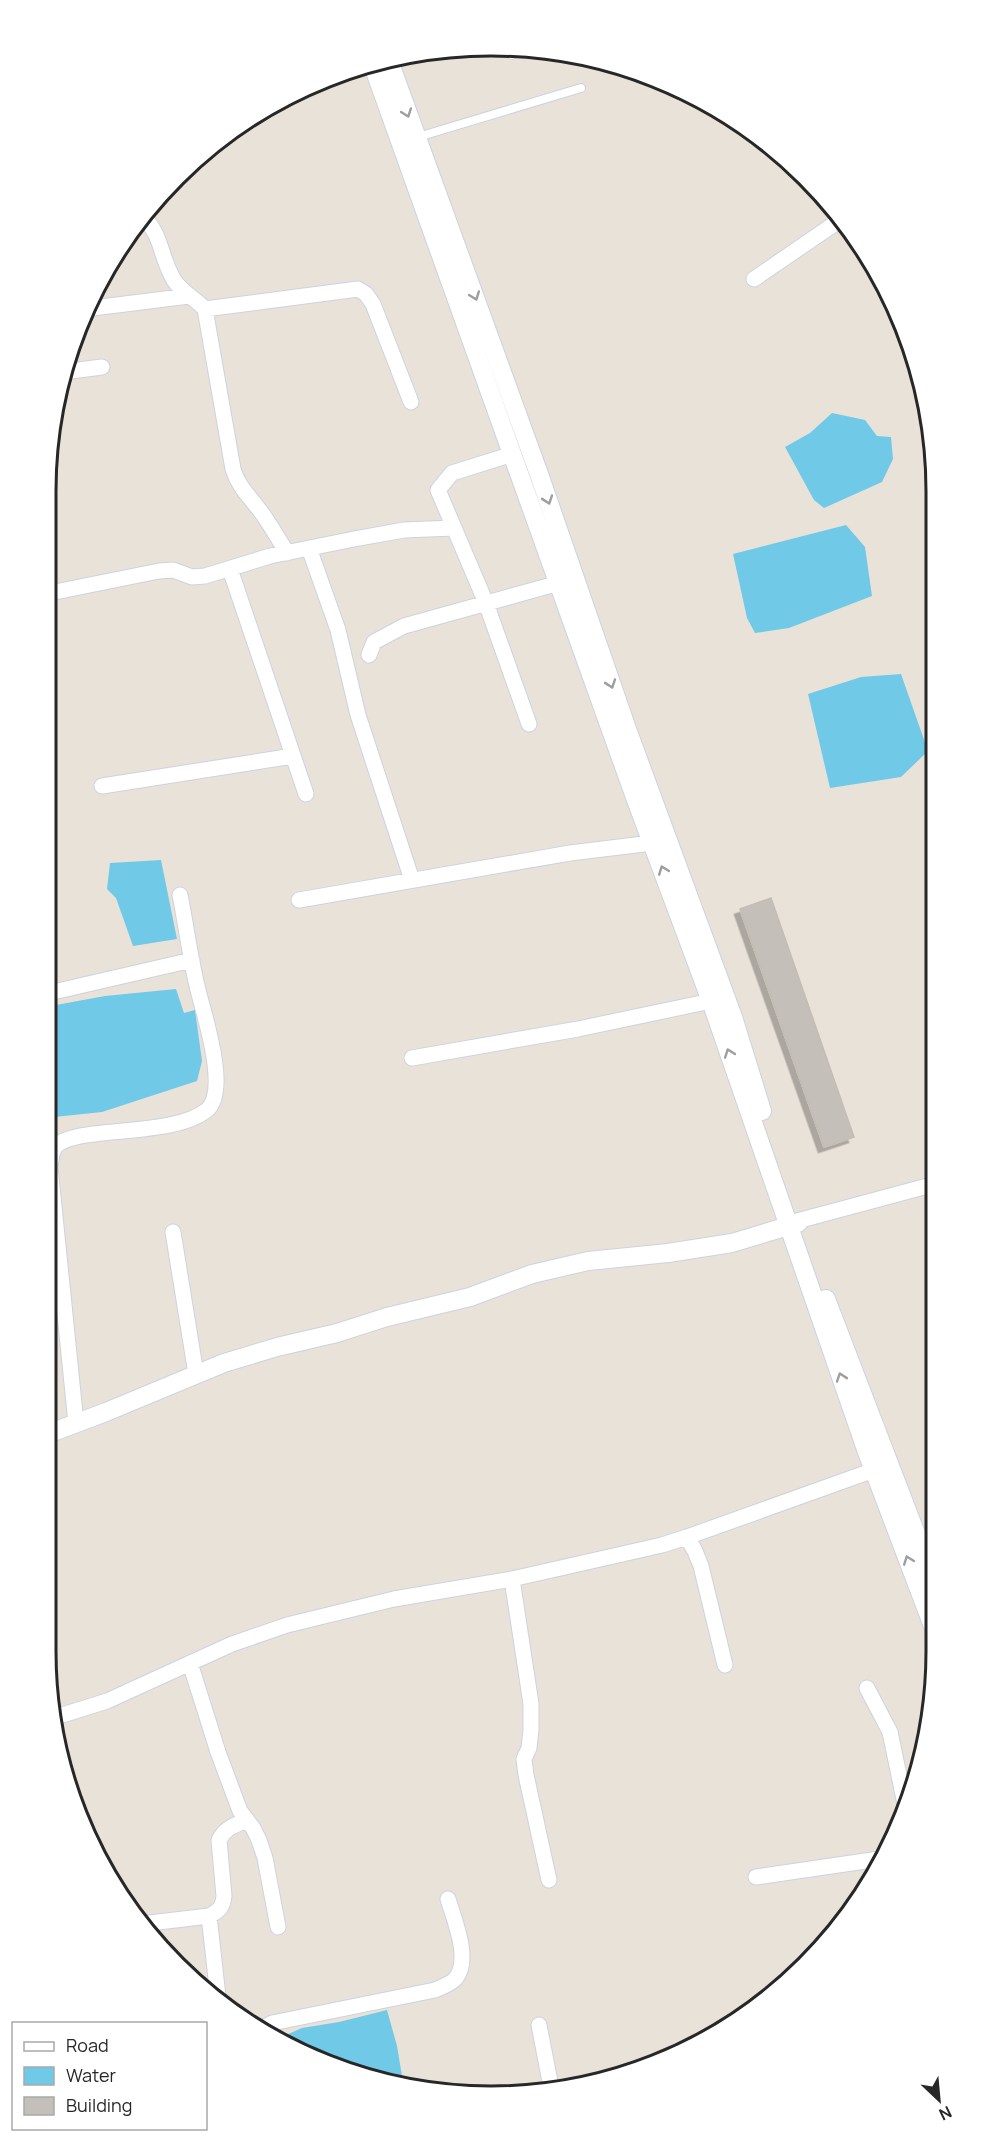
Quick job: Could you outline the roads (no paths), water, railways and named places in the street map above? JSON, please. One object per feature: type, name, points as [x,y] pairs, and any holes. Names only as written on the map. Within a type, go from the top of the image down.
[{"type":"street","points":[[390,67],[531,476],[733,1017],[795,1224],[874,1470],[926,1608]]},
{"type":"street","points":[[375,71],[513,454],[531,476],[559,583],[652,843],[795,1224],[926,1560]]},
{"type":"street","points":[[149,222],[153,226],[171,277],[180,290],[198,301],[204,309],[236,481],[258,508],[287,553]]},
{"type":"street","points":[[754,279],[834,224]]},
{"type":"street","points":[[204,309],[358,289],[366,294],[373,304],[411,402]]},
{"type":"street","points":[[96,308],[189,296]]},
{"type":"street","points":[[72,371],[102,367]]},
{"type":"street","points":[[513,454],[452,473],[438,490],[486,603],[529,724]]},
{"type":"street","points":[[56,592],[159,571],[172,570],[192,577],[205,576],[309,548],[404,530],[454,528]]},
{"type":"street","points":[[309,548],[338,630],[358,715],[412,880]]},
{"type":"street","points":[[230,569],[306,794]]},
{"type":"street","points":[[369,655],[374,642],[404,626],[559,583]]},
{"type":"street","points":[[102,786],[293,756]]},
{"type":"street","points":[[299,900],[570,853],[652,843]]},
{"type":"street","points":[[56,1142],[81,1136],[158,1127],[196,1117],[208,1109],[213,1101],[216,1086],[214,1053],[192,960],[180,895]]},
{"type":"street","points":[[56,991],[192,960]]},
{"type":"street","points":[[412,1058],[578,1029],[711,1001]]},
{"type":"street","points":[[56,1431],[224,1363],[277,1347],[337,1333],[387,1317],[470,1297],[532,1274],[576,1263],[732,1243],[926,1186]]},
{"type":"street","points":[[56,1226],[76,1423]]},
{"type":"street","points":[[173,1232],[196,1374]]},
{"type":"street","points":[[60,1716],[107,1701],[232,1644],[287,1625],[394,1599],[512,1579],[662,1545],[874,1470]]},
{"type":"street","points":[[687,1537],[701,1566],[725,1665]]},
{"type":"street","points":[[512,1579],[531,1704],[529,1748],[524,1759],[549,1880]]},
{"type":"street","points":[[190,1664],[218,1752],[240,1811],[259,1840],[265,1858],[278,1927]]},
{"type":"street","points":[[867,1688],[890,1732],[902,1791]]},
{"type":"street","points":[[151,1923],[210,1916],[219,1911],[223,1905],[219,1840],[223,1832],[230,1827],[247,1820]]},
{"type":"street","points":[[756,1877],[872,1860]]},
{"type":"street","points":[[268,2025],[435,1990],[454,1981],[459,1973],[461,1960],[460,1937],[448,1899]]},
{"type":"street","points":[[210,1916],[217,1990]]},
{"type":"street","points":[[539,2025],[550,2082]]},
{"type":"lane","points":[[416,138],[581,88]]},
{"type":"water","points":[[832,413],[865,420],[877,436],[891,437],[893,459],[882,482],[824,508],[814,500],[785,447],[810,433]]},
{"type":"water","points":[[846,525],[865,547],[872,596],[789,628],[755,633],[747,618],[733,554]]},
{"type":"water","points":[[901,674],[926,745],[926,753],[901,777],[830,788],[808,694],[861,677]]},
{"type":"water","points":[[161,860],[177,939],[133,946],[116,898],[107,889],[110,863]]},
{"type":"water","points":[[176,989],[184,1013],[195,1010],[202,1061],[197,1081],[102,1112],[56,1117],[56,1005],[105,996]]},
{"type":"water","points":[[387,2010],[397,2046],[402,2077],[351,2063],[286,2035],[302,2028]]}]
